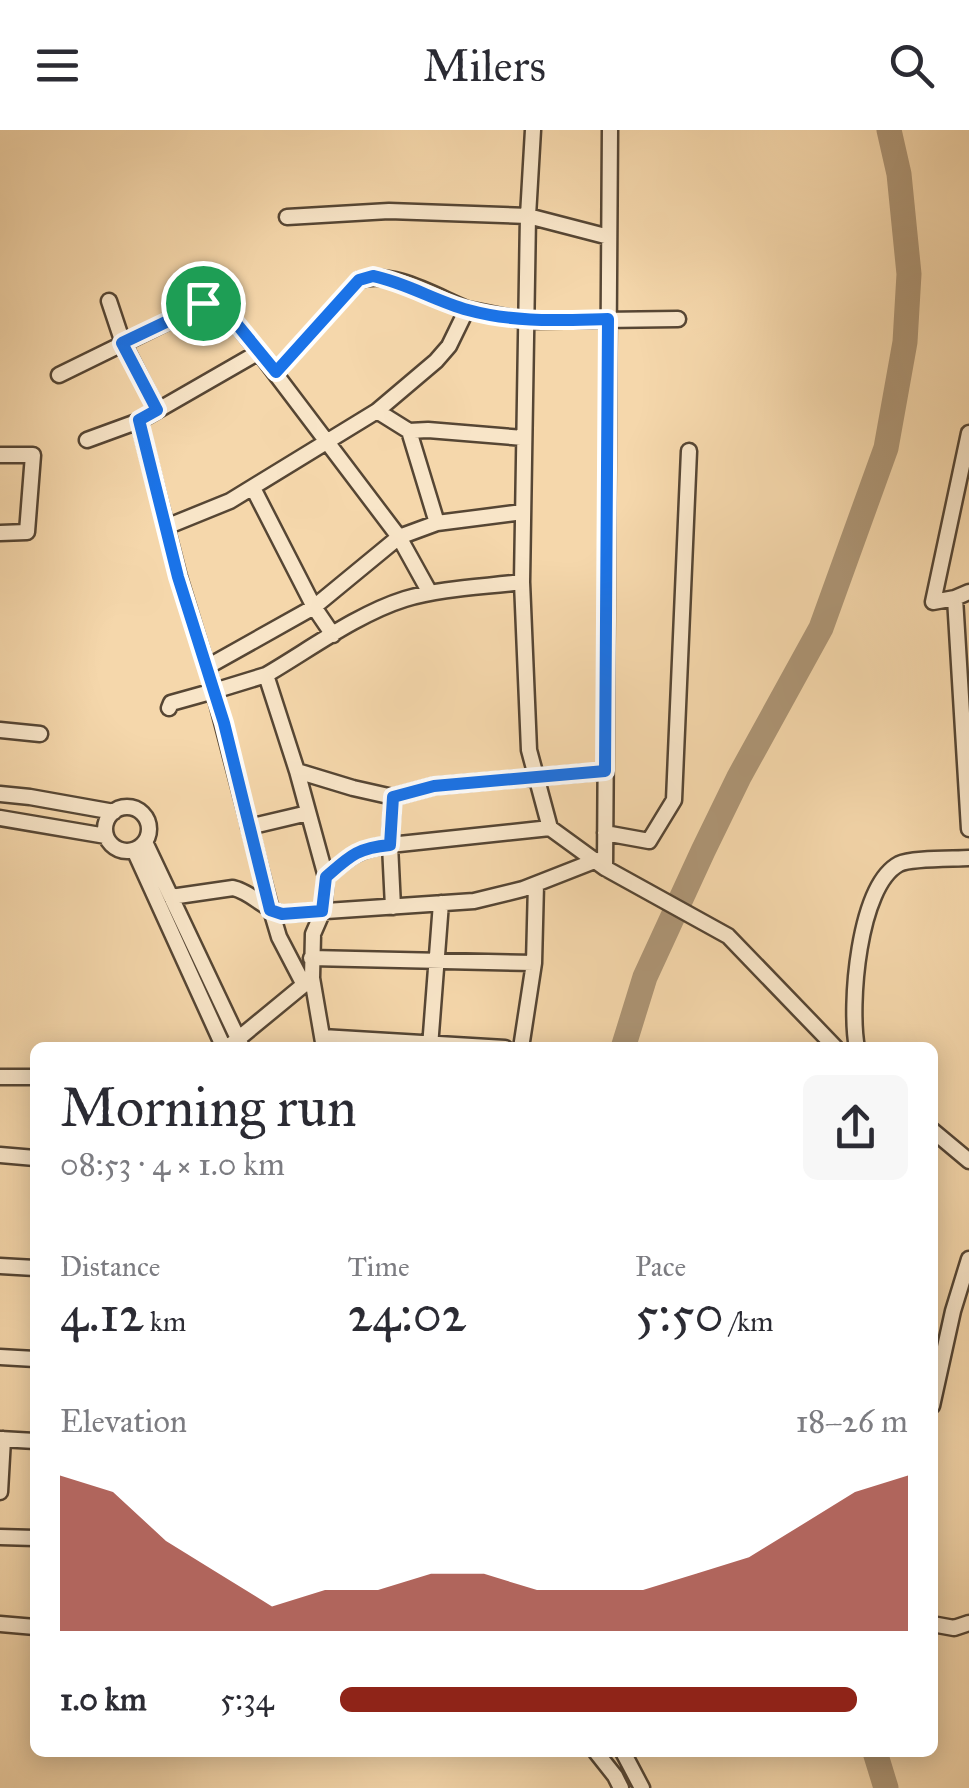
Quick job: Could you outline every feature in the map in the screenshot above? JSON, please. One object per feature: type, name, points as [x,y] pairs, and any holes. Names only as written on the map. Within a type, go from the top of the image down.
[{"type":"street","points":[[533,130],[522,582],[530,750],[550,828],[605,867],[728,936],[830,1042]]},
{"type":"street","points":[[605,867],[610,130]]},
{"type":"street","points":[[286,217],[388,211],[528,216],[609,236]]},
{"type":"street","points":[[276,372],[359,280],[373,276],[397,281],[467,310],[527,321],[678,319]]},
{"type":"street","points":[[59,375],[212,300],[222,306],[276,372],[399,537],[430,593]]},
{"type":"street","points":[[109,301],[122,343],[157,410]]},
{"type":"street","points":[[166,526],[230,501],[377,411],[436,362],[467,310]]},
{"type":"street","points":[[87,440],[139,420],[259,352]]},
{"type":"street","points":[[377,411],[409,431],[524,438]]},
{"type":"street","points":[[139,420],[270,910],[279,937],[308,982],[323,1042]]},
{"type":"street","points":[[409,431],[437,523]]},
{"type":"street","points":[[969,433],[933,602],[962,595],[969,829]]},
{"type":"street","points":[[605,832],[648,841],[674,800],[690,451]]},
{"type":"street","points":[[0,455],[33,455],[28,532],[0,533]]},
{"type":"street","points":[[253,488],[314,607],[333,635]]},
{"type":"street","points":[[206,667],[314,607],[399,537],[437,523],[523,512]]},
{"type":"street","points":[[169,708],[171,703],[266,675],[402,600],[522,582]]},
{"type":"street","points":[[237,1042],[308,982],[313,934],[322,911],[326,877],[266,675]]},
{"type":"street","points":[[0,730],[40,734]]},
{"type":"street","points":[[296,771],[393,797],[434,786],[605,771]]},
{"type":"street","points":[[0,794],[114,812]]},
{"type":"street","points":[[393,797],[390,845],[394,906]]},
{"type":"street","points":[[126,807],[144,816],[149,829],[140,846],[128,851],[114,847],[106,836],[106,823],[114,812],[126,807]]},
{"type":"street","points":[[250,826],[308,813]]},
{"type":"street","points":[[0,818],[106,836]]},
{"type":"street","points":[[326,877],[366,847],[550,828]]},
{"type":"street","points":[[140,846],[171,897],[232,1042]]},
{"type":"street","points":[[140,846],[232,1042]]},
{"type":"street","points":[[857,1042],[854,989],[864,922],[884,876],[902,862],[969,858]]},
{"type":"street","points":[[171,897],[233,888],[282,914],[474,901],[605,867]]},
{"type":"street","points":[[522,1042],[534,964],[536,884]]},
{"type":"street","points":[[430,1042],[441,903]]},
{"type":"street","points":[[311,958],[534,964]]},
{"type":"street","points":[[0,1078],[30,1077]]},
{"type":"street","points":[[938,1135],[969,1161]]},
{"type":"street","points":[[0,1155],[30,1158]]},
{"type":"street","points":[[939,1345],[969,1259]]},
{"type":"street","points":[[0,1266],[30,1268]]},
{"type":"street","points":[[0,1358],[30,1360]]},
{"type":"street","points":[[0,1492],[2,1439],[30,1441]]},
{"type":"street","points":[[0,1537],[30,1538]]},
{"type":"street","points":[[938,1625],[954,1628],[969,1623]]},
{"type":"street","points":[[0,1624],[30,1627]]},
{"type":"street","points":[[600,1757],[622,1788]]},
{"type":"street","points":[[626,1757],[642,1788]]},
{"type":"waterway","points":[[625,1042],[645,977],[703,851],[821,628],[886,448],[905,342],[909,274],[899,174],[889,130]]},
{"type":"waterway","points":[[877,1757],[886,1788]]},
{"type":"route","points":[[373,276],[397,281],[467,310],[527,321],[608,319],[605,771],[434,786],[393,797],[390,845],[366,847],[326,877],[322,911],[282,914],[270,910],[224,723],[178,577],[139,420],[157,410],[122,343],[203,303],[212,300],[222,306],[276,372],[359,280],[373,276]]}]
